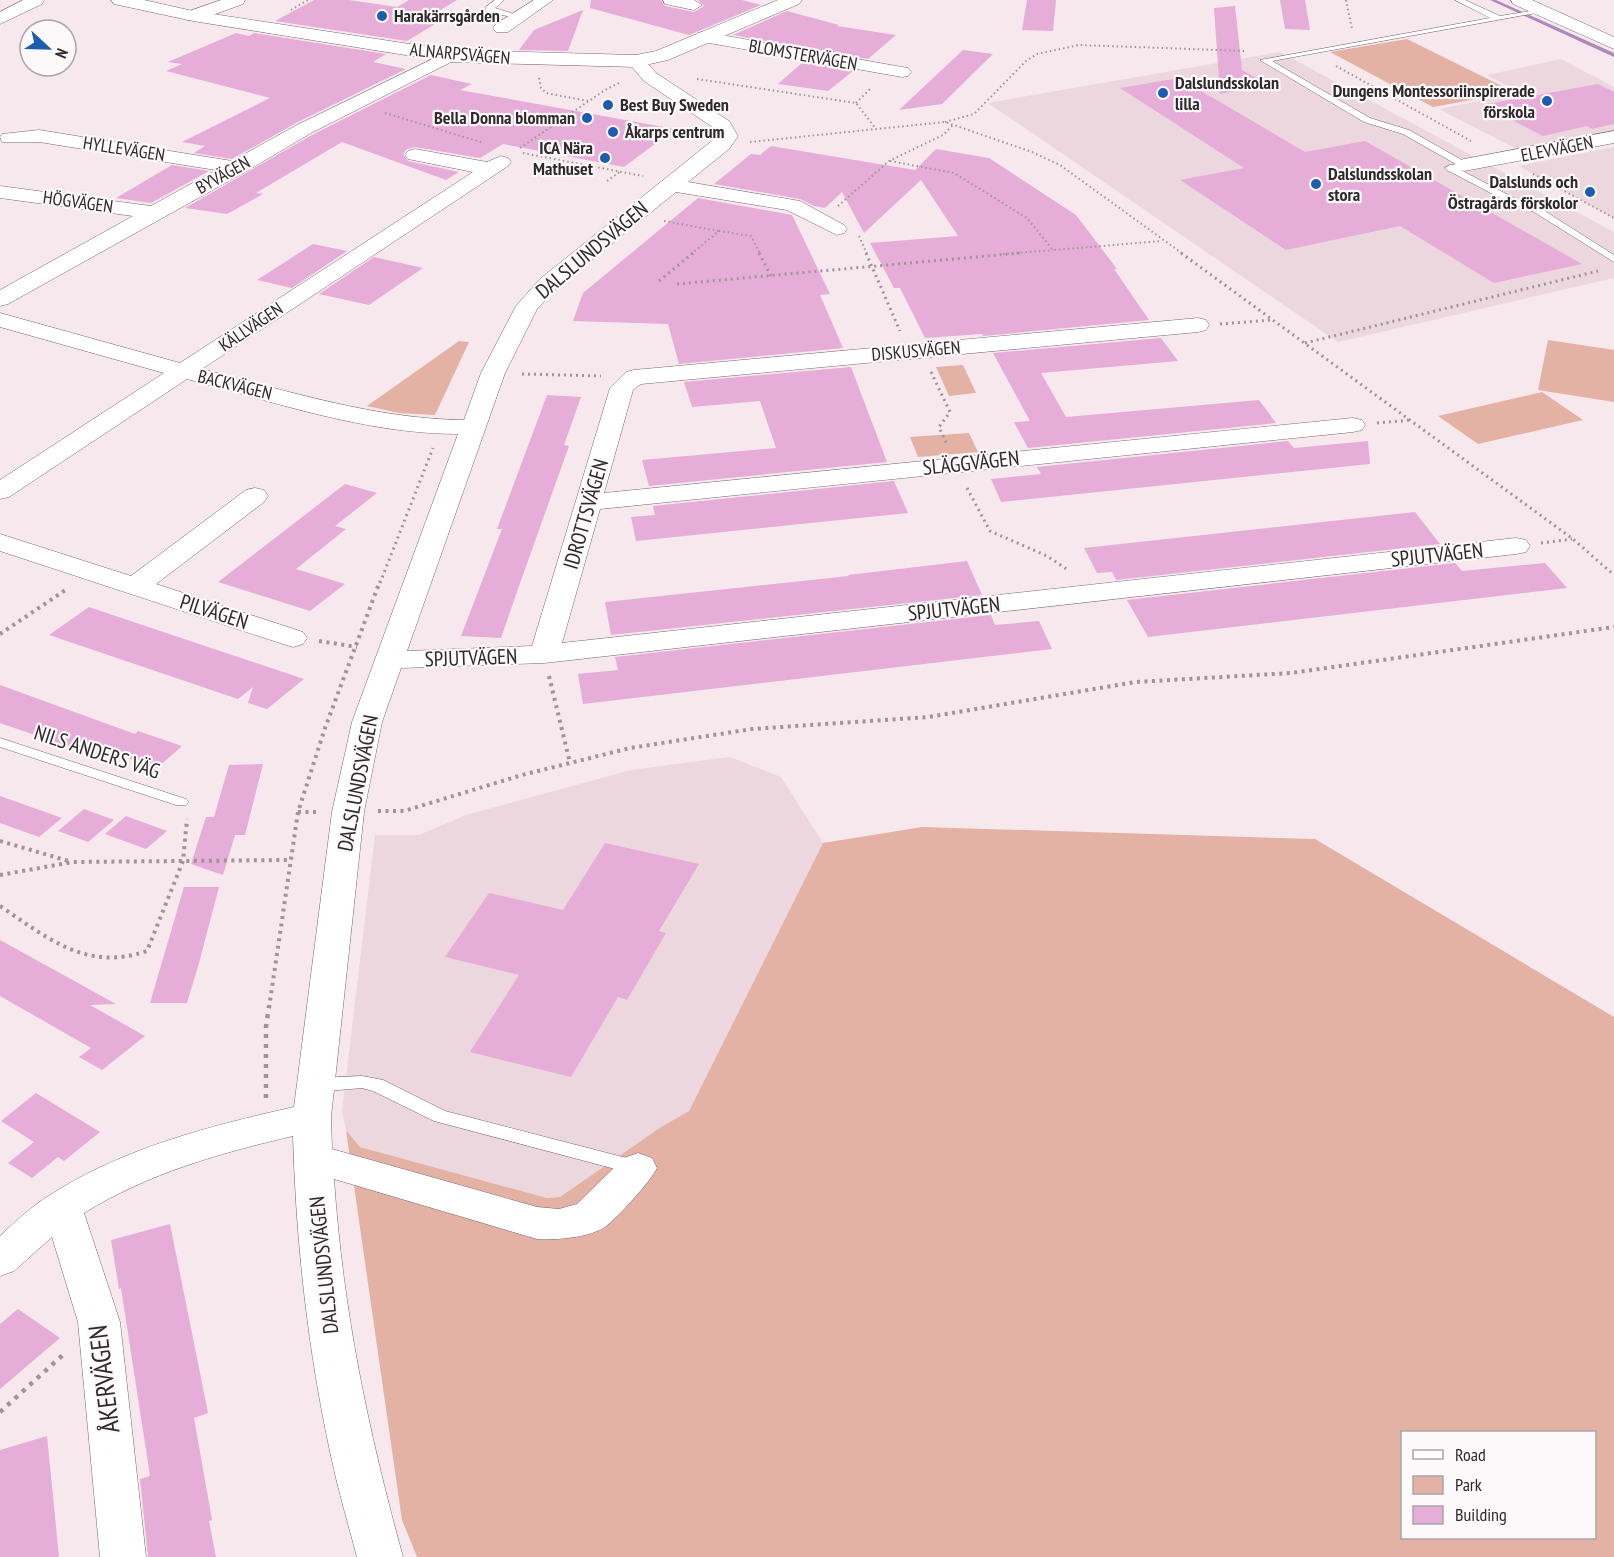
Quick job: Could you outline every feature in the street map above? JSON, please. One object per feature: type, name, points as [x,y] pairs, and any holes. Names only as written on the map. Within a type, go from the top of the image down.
[{"type":"street","points":[[0,19],[36,0]]},
{"type":"street","name":"ALNARPSVÄGEN","points":[[120,0],[193,16],[449,56],[636,61],[661,56],[793,0]]},
{"type":"street","points":[[193,16],[237,0]]},
{"type":"street","points":[[502,28],[541,0]]},
{"type":"street","points":[[671,0],[694,5]]},
{"type":"street","points":[[1519,0],[1614,44]]},
{"type":"street","name":"BLOMSTERVÄGEN","points":[[704,37],[902,72]]},
{"type":"street","name":"BYVÄGEN","points":[[0,299],[238,168],[304,129],[449,56]]},
{"type":"street","points":[[636,61],[650,77],[722,125],[728,136],[722,145]]},
{"type":"street","name":"HYLLEVÄGEN","points":[[9,138],[39,136],[238,168]]},
{"type":"street","name":"ELEVVÄGEN","points":[[1464,165],[1614,137]]},
{"type":"street","name":"DALSLUNDSVÄGEN","points":[[380,1557],[350,1444],[323,1288],[313,1158],[314,1101],[348,812],[367,722],[493,373],[526,306],[548,284],[632,215],[722,145]]},
{"type":"street","name":"KÄLLVÄGEN","points":[[0,491],[184,372],[495,165],[415,155]]},
{"type":"street","points":[[670,185],[793,205],[841,222]]},
{"type":"street","name":"HÖGVÄGEN","points":[[0,192],[155,213]]},
{"type":"street","name":"BACKVÄGEN","points":[[0,320],[184,372],[371,419],[441,428],[474,427]]},
{"type":"street","name":"DISKUSVÄGEN","points":[[634,378],[1198,326]]},
{"type":"street","name":"IDROTTSVÄGEN","points":[[544,654],[622,388],[634,378]]},
{"type":"street","name":"SLÄGGVÄGEN","points":[[589,502],[1353,424]]},
{"type":"street","points":[[135,586],[255,496]]},
{"type":"street","name":"PILVÄGEN","points":[[0,542],[292,638]]},
{"type":"street","name":"SPJUTVÄGEN","points":[[391,660],[544,654],[1516,546]]},
{"type":"street","points":[[0,1260],[62,1207],[134,1168],[314,1101]]},
{"type":"street","points":[[313,1158],[537,1223],[559,1225],[590,1216],[638,1168]]},
{"type":"street","name":"ÅKERVÄGEN","points":[[62,1207],[99,1322],[123,1557]]},
{"type":"lane","points":[[500,0],[489,9],[519,17]]},
{"type":"lane","points":[[1460,0],[1499,19]]},
{"type":"lane","points":[[1464,165],[1406,132],[1367,120],[1264,60],[1543,11]]},
{"type":"lane","points":[[1464,165],[1450,168],[1511,200],[1537,210],[1614,259]]},
{"type":"lane","name":"NILS ANDERS VÄG","points":[[0,742],[181,802]]},
{"type":"lane","points":[[314,1101],[362,1082],[377,1085],[440,1116],[638,1168]]},
{"type":"path","points":[[1346,0],[1355,43]]},
{"type":"path","points":[[722,145],[945,122],[974,114],[1026,61],[1038,54],[1059,48],[1079,45],[1290,54]]},
{"type":"path","points":[[1308,51],[1614,218]]},
{"type":"path","points":[[538,75],[541,88],[546,93],[588,101]]},
{"type":"path","points":[[945,122],[1060,165],[1592,553],[1614,575]]},
{"type":"path","points":[[908,352],[873,266],[841,222],[889,161],[943,135],[953,125]]},
{"type":"path","points":[[889,161],[954,173],[1027,218],[1053,250]]},
{"type":"path","points":[[562,173],[576,163]]},
{"type":"path","points":[[607,181],[622,171]]},
{"type":"path","points":[[632,215],[751,236],[771,276]]},
{"type":"path","points":[[659,281],[719,231]]},
{"type":"path","points":[[677,284],[1162,241]]},
{"type":"path","points":[[1304,343],[1602,270]]},
{"type":"path","points":[[1198,326],[1272,320]]},
{"type":"path","points":[[493,373],[634,378]]},
{"type":"path","points":[[1353,424],[1412,420]]},
{"type":"path","points":[[0,634],[93,573]]},
{"type":"path","points":[[298,812],[404,811],[457,793],[630,748],[752,729],[929,717],[1136,682],[1292,673],[1614,627]]},
{"type":"path","points":[[292,638],[357,647]]},
{"type":"path","points":[[544,654],[570,763]]},
{"type":"path","points":[[0,906],[75,953],[112,960],[132,958],[147,951],[183,861],[188,813],[181,802]]},
{"type":"path","points":[[0,841],[73,862]]},
{"type":"path","points":[[0,875],[73,862],[289,860]]},
{"type":"path","points":[[0,1412],[99,1322]]},
{"type":"shaded area","name":"Dalslundsskolan stora","points":[[1280,52],[1614,232],[1614,278],[1338,342],[988,103]]},
{"type":"shaded area","name":"Dungens Montessoriinspirerade förskola","points":[[1561,59],[1614,87],[1614,137],[1528,155],[1439,109],[1520,93],[1487,75]]},
{"type":"shaded area","name":"Dalslunds och Östragårds förskolor","points":[[1614,147],[1614,218],[1518,166]]},
{"type":"shaded area","points":[[730,757],[781,777],[823,843],[689,1111],[661,1127],[560,1197],[547,1198],[360,1147],[346,1130],[342,1111],[375,835],[419,835],[466,815],[631,770]]},
{"type":"green space","points":[[1407,39],[1514,92],[1433,107],[1330,52]]},
{"type":"green space","points":[[1548,340],[1614,350],[1614,402],[1538,390]]},
{"type":"green space","points":[[459,341],[469,342],[435,415],[399,413],[367,406]]},
{"type":"green space","points":[[963,365],[976,393],[949,396],[936,367]]},
{"type":"green space","points":[[1542,392],[1583,420],[1478,444],[1438,416]]},
{"type":"green space","points":[[969,433],[978,452],[918,457],[910,437]]},
{"type":"green space","points":[[922,827],[1315,839],[1614,1017],[1614,1557],[417,1557],[402,1520],[346,1130],[360,1147],[547,1198],[560,1197],[661,1127],[689,1111],[823,843]]},
{"type":"building","name":"Harakärrsgården","points":[[314,0],[349,0],[397,7],[409,0],[457,0],[432,15],[447,17],[407,41],[275,21]]},
{"type":"building","points":[[591,0],[661,0],[665,6],[694,12],[704,6],[698,0],[742,0],[761,5],[689,35],[590,8]]},
{"type":"building","points":[[1027,0],[1056,0],[1053,31],[1022,30]]},
{"type":"building","points":[[1280,0],[1305,0],[1310,30],[1285,29]]},
{"type":"building","points":[[1235,6],[1242,70],[1269,85],[1220,94],[1214,8]]},
{"type":"building","points":[[583,10],[568,51],[519,50],[534,30]]},
{"type":"building","points":[[787,11],[839,25],[837,26],[896,35],[868,59],[733,35]]},
{"type":"building","points":[[236,33],[249,36],[254,33],[386,54],[373,62],[406,69],[296,123],[232,159],[194,153],[205,146],[182,142],[270,98],[166,71],[182,64],[168,62]]},
{"type":"building","points":[[963,50],[993,54],[942,104],[899,110]]},
{"type":"building","points":[[803,62],[853,71],[828,91],[778,84]]},
{"type":"building","points":[[431,75],[472,84],[460,90],[675,129],[624,167],[503,144],[480,158],[415,147],[407,149],[403,154],[408,161],[459,172],[446,180],[342,142],[256,193],[263,194],[227,214],[185,208],[312,135]]},
{"type":"building","points":[[1179,78],[1305,152],[1365,141],[1582,264],[1494,283],[1400,226],[1286,250],[1180,180],[1244,168],[1120,88]]},
{"type":"building","points":[[1598,84],[1614,92],[1614,124],[1592,129],[1587,126],[1543,136],[1482,105]]},
{"type":"building","points":[[771,146],[915,170],[936,149],[989,158],[1076,215],[1117,269],[1114,269],[1149,320],[983,336],[982,334],[925,338],[900,288],[894,288],[870,243],[958,236],[921,180],[864,233],[842,192],[825,208],[814,206],[800,199],[714,184],[751,154],[760,155]]},
{"type":"building","points":[[172,165],[209,171],[151,203],[116,198]]},
{"type":"building","points":[[698,198],[792,215],[830,294],[820,295],[843,348],[679,364],[668,324],[573,321],[583,293]]},
{"type":"building","points":[[313,244],[347,251],[292,288],[257,280]]},
{"type":"building","points":[[374,257],[423,268],[369,305],[319,294]]},
{"type":"building","points":[[1161,338],[1178,361],[1041,373],[1066,417],[1259,400],[1276,423],[1028,448],[1014,422],[1030,421],[993,353]]},
{"type":"building","points":[[851,367],[887,462],[649,486],[642,460],[776,448],[760,401],[692,407],[684,382]]},
{"type":"building","points":[[547,395],[581,397],[564,445],[569,446],[501,638],[461,636],[502,529],[497,529]]},
{"type":"building","points":[[1288,441],[1294,448],[1368,441],[1370,464],[1001,502],[991,479],[1041,474],[1037,467]]},
{"type":"building","points":[[894,481],[908,513],[636,541],[631,517],[655,515],[653,506]]},
{"type":"building","points":[[345,484],[377,493],[335,526],[346,529],[296,569],[345,584],[310,611],[218,582]]},
{"type":"building","points":[[1415,512],[1440,544],[1116,580],[1112,572],[1097,573],[1084,548]]},
{"type":"building","points":[[967,561],[982,595],[611,635],[605,602],[849,576]]},
{"type":"building","points":[[1455,563],[1462,571],[1545,563],[1567,588],[1148,637],[1127,600]]},
{"type":"building","points":[[89,607],[304,679],[267,709],[248,703],[253,687],[238,699],[49,635]]},
{"type":"building","points":[[991,615],[995,625],[1039,621],[1052,649],[583,704],[578,674],[618,670],[615,657]]},
{"type":"building","points":[[0,685],[135,734],[138,731],[182,746],[157,768],[86,744],[78,750],[0,723]]},
{"type":"building","points":[[263,764],[245,835],[235,835],[223,875],[191,864],[206,817],[214,817],[229,765]]},
{"type":"building","points":[[0,796],[62,818],[39,837],[0,823]]},
{"type":"building","points":[[84,809],[114,820],[88,842],[58,831]]},
{"type":"building","points":[[126,816],[167,831],[146,849],[105,834]]},
{"type":"building","points":[[605,843],[699,864],[659,931],[666,933],[627,1000],[618,997],[571,1077],[470,1052],[519,975],[445,957],[489,893],[563,910]]},
{"type":"building","points":[[184,887],[219,887],[199,963],[187,1003],[150,1003]]},
{"type":"building","points":[[0,940],[116,1004],[90,1005],[145,1036],[102,1070],[79,1057],[91,1048],[0,996]]},
{"type":"building","points":[[36,1093],[100,1132],[64,1161],[58,1157],[32,1178],[8,1163],[34,1142],[1,1121]]},
{"type":"building","points":[[170,1224],[208,1413],[194,1418],[212,1520],[209,1521],[216,1557],[148,1557],[140,1479],[150,1476],[121,1288],[119,1289],[111,1240]]},
{"type":"building","points":[[18,1309],[60,1338],[0,1389],[0,1324]]},
{"type":"building","points":[[47,1436],[59,1557],[0,1557],[0,1450]]},
{"type":"waterway","points":[[1492,0],[1614,55]]},
{"type":"place","name":"Harakärrsgården","points":[[382,16]]},
{"type":"place","name":"Dalslundsskolan lilla","points":[[1163,93]]},
{"type":"place","name":"Dungens Montessoriinspirerade förskola","points":[[1547,101]]},
{"type":"place","name":"Best Buy Sweden","points":[[608,105]]},
{"type":"place","name":"Bella Donna blomman","points":[[587,118]]},
{"type":"place","name":"Åkarps centrum","points":[[613,132]]},
{"type":"place","name":"ICA Nära Mathuset","points":[[605,158]]},
{"type":"place","name":"Dalslundsskolan stora","points":[[1316,184]]},
{"type":"place","name":"Dalslunds och Östragårds förskolor","points":[[1590,192]]}]
